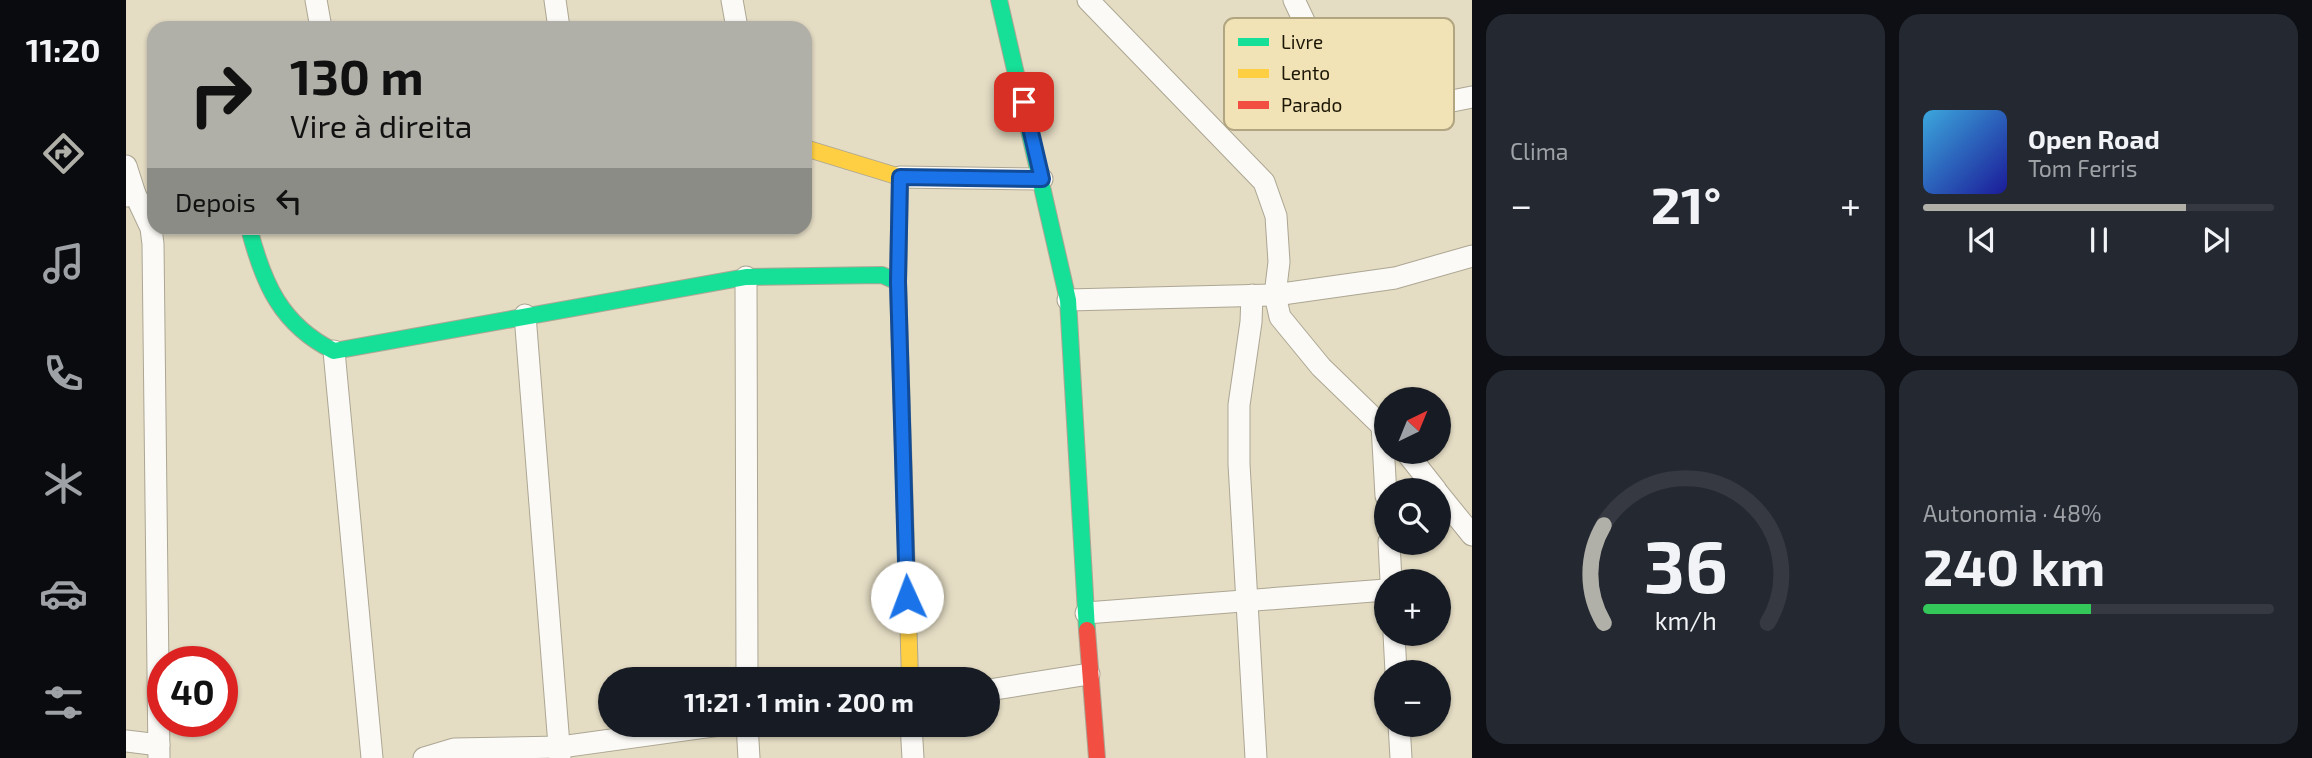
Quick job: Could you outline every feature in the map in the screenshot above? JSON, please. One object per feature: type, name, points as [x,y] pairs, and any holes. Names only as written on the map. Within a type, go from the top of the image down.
[{"type":"street","points":[[316,0],[320,21]]},
{"type":"street","points":[[555,0],[558,21]]},
{"type":"street","points":[[732,0],[736,21]]},
{"type":"street","points":[[999,0],[1068,300],[1089,674],[1097,758]]},
{"type":"street","points":[[1088,0],[1264,182],[1276,216],[1279,262],[1275,295],[1280,317],[1355,402],[1374,418]]},
{"type":"street","points":[[1294,0],[1303,18]]},
{"type":"street","points":[[1454,101],[1472,97]]},
{"type":"street","points":[[812,150],[900,177],[1042,179]]},
{"type":"street","points":[[126,166],[131,195],[147,218]]},
{"type":"street","points":[[900,177],[898,282],[909,667]]},
{"type":"street","points":[[126,741],[159,751],[153,235]]},
{"type":"street","points":[[250,235],[255,258],[286,317],[312,342],[334,351],[746,277],[883,275],[898,282]]},
{"type":"street","points":[[1068,300],[1275,295],[1395,278],[1472,256]]},
{"type":"street","points":[[746,277],[747,667]]},
{"type":"street","points":[[1252,295],[1251,322],[1239,405],[1239,464],[1256,758]]},
{"type":"street","points":[[525,315],[560,752]]},
{"type":"street","points":[[334,351],[372,758]]},
{"type":"street","points":[[1416,464],[1427,478]]},
{"type":"street","points":[[1451,509],[1472,535]]},
{"type":"street","points":[[1086,613],[1374,591]]},
{"type":"street","points":[[1000,688],[1089,674]]},
{"type":"street","points":[[424,758],[454,749],[560,752],[649,737]]},
{"type":"street","points":[[748,737],[749,758]]},
{"type":"street","points":[[912,737],[913,758]]},
{"type":"street","points":[[1400,737],[1401,758]]},
{"type":"traffic: fast","points":[[999,0],[1068,300],[1087,630]]},
{"type":"traffic: fast","points":[[251,235],[261,267],[277,300],[300,329],[334,351],[746,277],[882,275],[898,282]]},
{"type":"traffic: slow","points":[[812,150],[900,177],[898,282],[910,667]]},
{"type":"traffic: jam","points":[[1087,630],[1097,758]]},
{"type":"route","points":[[907,597],[898,282],[900,177],[1042,179],[1024,102]]}]
